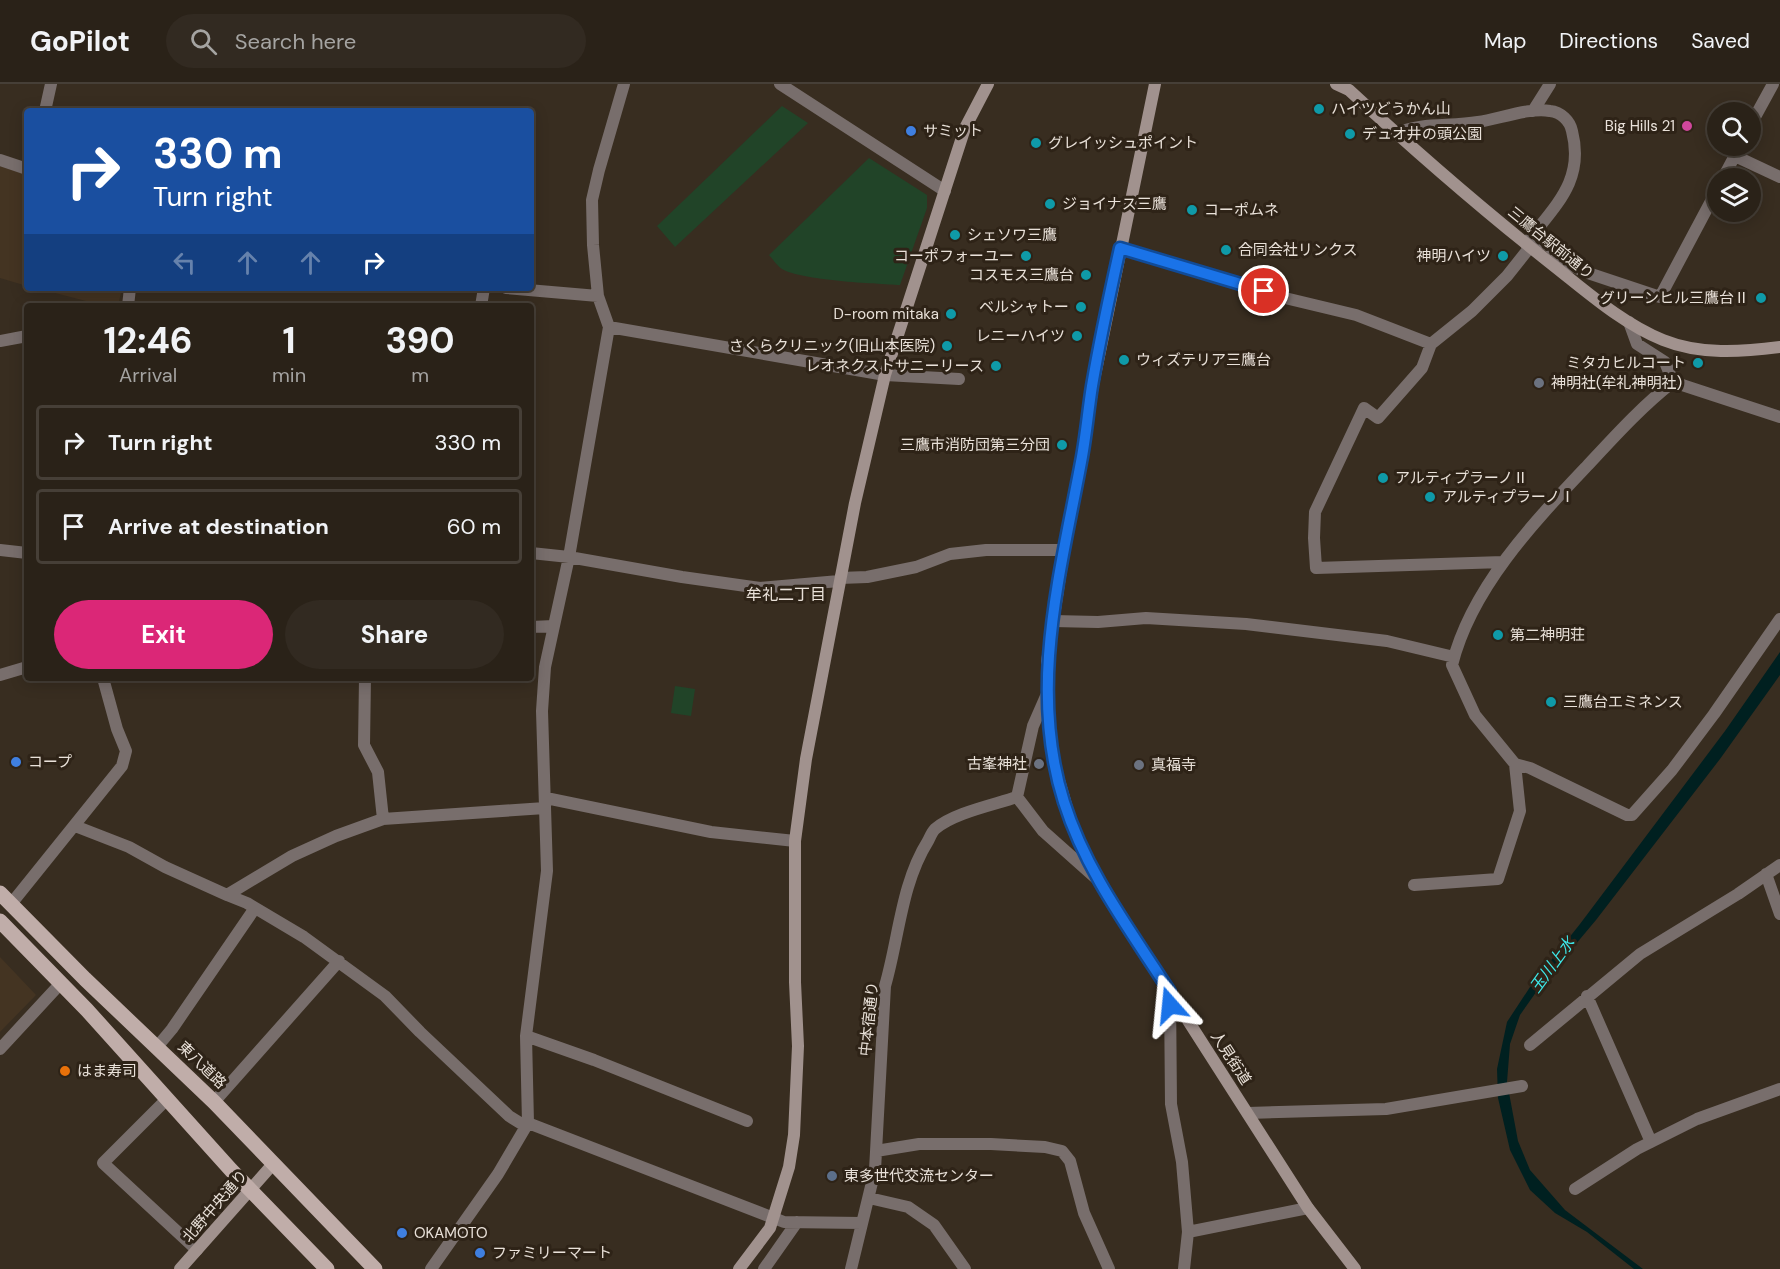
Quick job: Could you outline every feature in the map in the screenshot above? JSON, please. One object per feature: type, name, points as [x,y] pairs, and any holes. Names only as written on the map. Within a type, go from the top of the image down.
[{"type":"main road","name":"東八道路","points":[[5,898],[85,979],[214,1101],[375,1269]]},
{"type":"main road","points":[[0,921],[61,983],[250,1189],[327,1269]]},
{"type":"street","points":[[46,108],[51,84]]},
{"type":"street","points":[[431,1269],[498,1174],[526,1124],[526,1036],[546,871],[542,711],[544,667],[570,557],[609,327],[598,296],[593,245],[592,200],[624,84]]},
{"type":"street","points":[[780,84],[945,190]]},
{"type":"street","points":[[739,1269],[770,1228],[789,1167],[794,1135],[798,1046],[795,982],[795,842],[806,759],[855,503],[885,375],[965,128],[988,84]]},
{"type":"street","name":"人見街道","points":[[1155,84],[1093,384],[1053,621],[1047,662],[1047,694],[1054,762],[1064,800],[1083,850],[1098,880],[1308,1208],[1355,1269]]},
{"type":"street","name":"三鷹台駅前通り","points":[[1335,84],[1349,90],[1422,157],[1528,245],[1629,322],[1664,340],[1690,348],[1736,352],[1780,347]]},
{"type":"street","points":[[1533,111],[1550,84]]},
{"type":"street","points":[[1761,106],[1773,84]]},
{"type":"street","points":[[1397,133],[1409,128],[1467,124],[1548,110],[1564,117],[1571,124],[1576,145],[1575,169],[1568,189],[1507,276],[1472,311],[1431,344],[1422,368],[1378,418],[1364,408],[1315,512],[1316,568],[1503,562]]},
{"type":"street","points":[[1745,156],[1780,177]]},
{"type":"street","points":[[0,160],[24,168]]},
{"type":"street","points":[[1528,245],[1544,242],[1569,265],[1660,297],[1707,209]]},
{"type":"street","points":[[1120,248],[1285,298],[1356,315],[1431,344]]},
{"type":"street","points":[[534,290],[598,296]]},
{"type":"street","points":[[1629,322],[1637,344],[1665,362],[1672,382]]},
{"type":"street","points":[[609,327],[885,375],[959,379]]},
{"type":"street","points":[[0,341],[24,337]]},
{"type":"street","points":[[1672,382],[1780,417]]},
{"type":"street","points":[[1414,885],[1498,879],[1520,811],[1515,764],[1475,715],[1452,665],[1475,609],[1503,562],[1556,499],[1647,403],[1672,382]]},
{"type":"street","points":[[0,550],[24,554]]},
{"type":"street","points":[[534,553],[570,557],[760,588],[867,577],[916,567],[958,553],[986,550],[1064,550]]},
{"type":"street","points":[[1053,621],[1098,622],[1146,618],[1246,624],[1387,640],[1455,657]]},
{"type":"street","points":[[1515,764],[1530,768],[1627,815],[1632,815],[1672,770],[1780,619]]},
{"type":"street","points":[[534,627],[554,626]]},
{"type":"street","points":[[0,675],[24,668]]},
{"type":"street","points":[[5,898],[75,826],[122,766],[126,752],[104,681]]},
{"type":"street","points":[[365,681],[364,745],[378,772],[383,819]]},
{"type":"street","points":[[1047,694],[1033,726],[1017,797],[1043,831],[1098,880]]},
{"type":"street","name":"中本宿通り","points":[[851,1269],[869,1198],[876,1151],[885,987],[900,917],[918,856],[935,830],[956,818],[1017,797]]},
{"type":"street","points":[[227,894],[292,856],[336,836],[383,819],[545,803],[711,832],[795,842]]},
{"type":"street","points":[[75,826],[129,847],[165,867],[227,894],[304,936],[386,996],[420,1032],[509,1116],[784,1222],[862,1223]]},
{"type":"street","points":[[1530,1046],[1640,954],[1738,894],[1780,865]]},
{"type":"street","points":[[1766,874],[1780,914]]},
{"type":"street","points":[[157,1047],[172,1029],[255,908]]},
{"type":"street","points":[[214,1101],[339,961]]},
{"type":"street","points":[[0,1049],[61,983]]},
{"type":"street","points":[[1170,992],[1171,1104],[1182,1162],[1188,1232],[1185,1269]]},
{"type":"street","points":[[1587,996],[1651,1142]]},
{"type":"street","points":[[526,1036],[594,1060],[747,1121]]},
{"type":"street","points":[[1248,1113],[1386,1109],[1517,1087]]},
{"type":"street","points":[[1575,1189],[1636,1149],[1697,1119],[1780,1089]]},
{"type":"street","points":[[167,1099],[103,1163],[197,1250]]},
{"type":"street","points":[[876,1151],[920,1144],[991,1144],[1045,1146],[1062,1151],[1070,1161],[1084,1213],[1109,1269]]},
{"type":"street","name":"北野中央通り","points":[[180,1269],[273,1164]]},
{"type":"street","points":[[869,1198],[908,1207],[934,1225],[965,1269]]},
{"type":"street","points":[[1188,1232],[1308,1208]]},
{"type":"street","points":[[764,1269],[797,1222]]},
{"type":"shaded area","points":[[0,166],[24,174],[24,285],[0,278]]},
{"type":"shaded area","points":[[48,291],[121,291],[119,303],[94,303]]},
{"type":"shaded area","points":[[0,957],[36,995],[0,1032]]},
{"type":"green space","points":[[782,106],[808,123],[675,247],[657,226]]},
{"type":"green space","points":[[869,158],[927,195],[927,208],[900,285],[821,279],[791,273],[780,268],[769,255]]},
{"type":"green space","points":[[675,686],[695,689],[691,716],[671,713]]},
{"type":"water","name":"玉川上水","points":[[1780,652],[1780,675],[1720,759],[1596,920],[1539,988],[1520,1015],[1510,1044],[1507,1082],[1518,1141],[1530,1170],[1565,1210],[1643,1269],[1634,1269],[1587,1232],[1555,1213],[1530,1190],[1510,1150],[1498,1098],[1497,1069],[1507,1022],[1532,984],[1725,731]]},
{"type":"place","name":"ハイツどうかん山","points":[[1319,109]]},
{"type":"place","name":"Big Hills 21","points":[[1687,126]]},
{"type":"place","name":"サミット","points":[[911,131]]},
{"type":"place","name":"デュオ井の頭公園","points":[[1350,134]]},
{"type":"place","name":"グレイッシュポイント","points":[[1036,143]]},
{"type":"place","name":"ジョイナス三鷹","points":[[1050,204]]},
{"type":"place","name":"コーポムネ","points":[[1192,210]]},
{"type":"place","name":"シェソワ三鷹","points":[[955,235]]},
{"type":"place","name":"合同会社リンクス","points":[[1226,250]]},
{"type":"place","name":"コーポフォーユー","points":[[1026,256]]},
{"type":"place","name":"神明ハイツ","points":[[1503,256]]},
{"type":"place","name":"コスモス三鷹台","points":[[1086,275]]},
{"type":"place","name":"グリーンヒル三鷹台Ⅱ","points":[[1761,298]]},
{"type":"place","name":"ベルシャトー","points":[[1081,307]]},
{"type":"place","name":"D-room mitaka","points":[[951,314]]},
{"type":"place","name":"レニーハイツ","points":[[1077,336]]},
{"type":"place","name":"さくらクリニック(旧山本医院)","points":[[947,346]]},
{"type":"place","name":"ウィズテリア三鷹台","points":[[1124,360]]},
{"type":"place","name":"ミタカヒルコート","points":[[1698,363]]},
{"type":"place","name":"レオネクストサニーリース","points":[[996,366]]},
{"type":"place","name":"神明社(牟礼神明社)","points":[[1539,383]]},
{"type":"place","name":"三鷹市消防団第三分団","points":[[1062,445]]},
{"type":"place","name":"アルティプラーノⅡ","points":[[1383,478]]},
{"type":"place","name":"アルティプラーノⅠ","points":[[1430,497]]},
{"type":"place","name":"第二神明荘","points":[[1498,635]]},
{"type":"place","name":"三鷹台エミネンス","points":[[1551,702]]},
{"type":"place","name":"コープ","points":[[16,762]]},
{"type":"place","name":"古峯神社","points":[[1039,764]]},
{"type":"place","name":"真福寺","points":[[1139,765]]},
{"type":"place","name":"はま寿司","points":[[65,1071]]},
{"type":"place","name":"東多世代交流センター","points":[[832,1176]]},
{"type":"place","name":"OKAMOTO","points":[[402,1233]]},
{"type":"place","name":"ファミリーマート","points":[[480,1253]]},
{"type":"district","name":"牟礼二丁目","points":[[786,594]]},
{"type":"route","points":[[1170,1005],[1170,992],[1098,880],[1073,829],[1054,762],[1049,727],[1047,662],[1093,384],[1120,248],[1264,291]]}]
